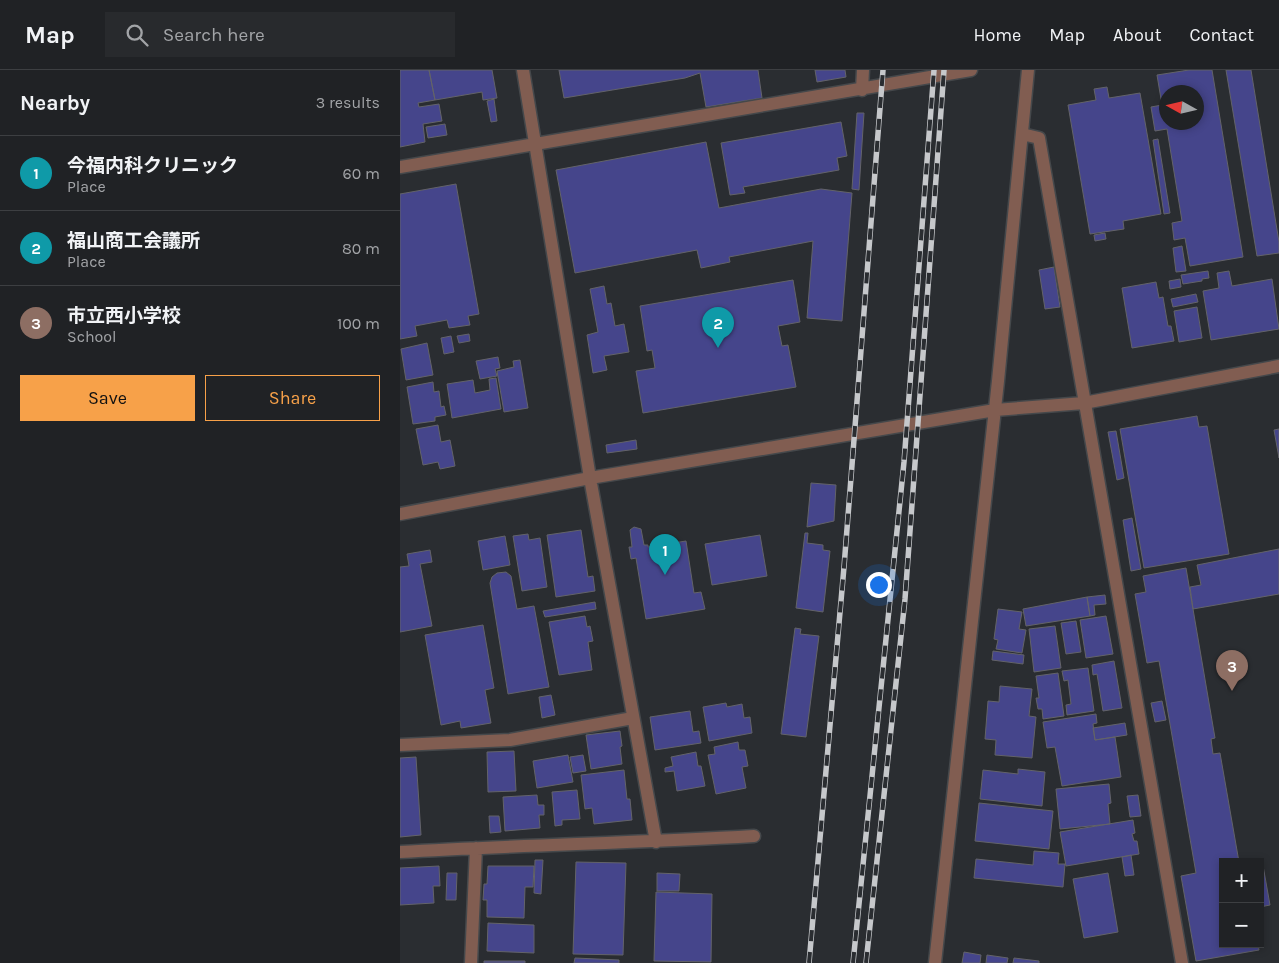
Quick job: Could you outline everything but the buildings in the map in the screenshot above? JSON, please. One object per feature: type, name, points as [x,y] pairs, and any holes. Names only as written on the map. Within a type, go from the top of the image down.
[{"type":"street","points":[[523,70],[590,478],[656,842]]},
{"type":"street","points":[[862,90],[863,70]]},
{"type":"street","points":[[400,168],[536,142],[862,90],[972,70]]},
{"type":"street","points":[[936,963],[995,410],[1028,70]]},
{"type":"street","points":[[1022,134],[1039,138],[1182,963]]},
{"type":"street","points":[[400,514],[590,478],[995,410],[1084,402],[1279,366]]},
{"type":"street","points":[[400,745],[510,740],[633,718]]},
{"type":"street","points":[[400,852],[656,842],[754,836]]},
{"type":"street","points":[[471,963],[476,848]]},
{"type":"railway","points":[[809,963],[844,567],[883,70]]},
{"type":"railway","points":[[853,963],[904,462],[934,70]]},
{"type":"railway","points":[[866,963],[905,599],[944,70]]},
{"type":"place","name":"福山商工会議所","points":[[718,348]]},
{"type":"place","name":"今福内科クリニック","points":[[665,575]]},
{"type":"place","name":"市立西小学校","points":[[1232,691]]}]
